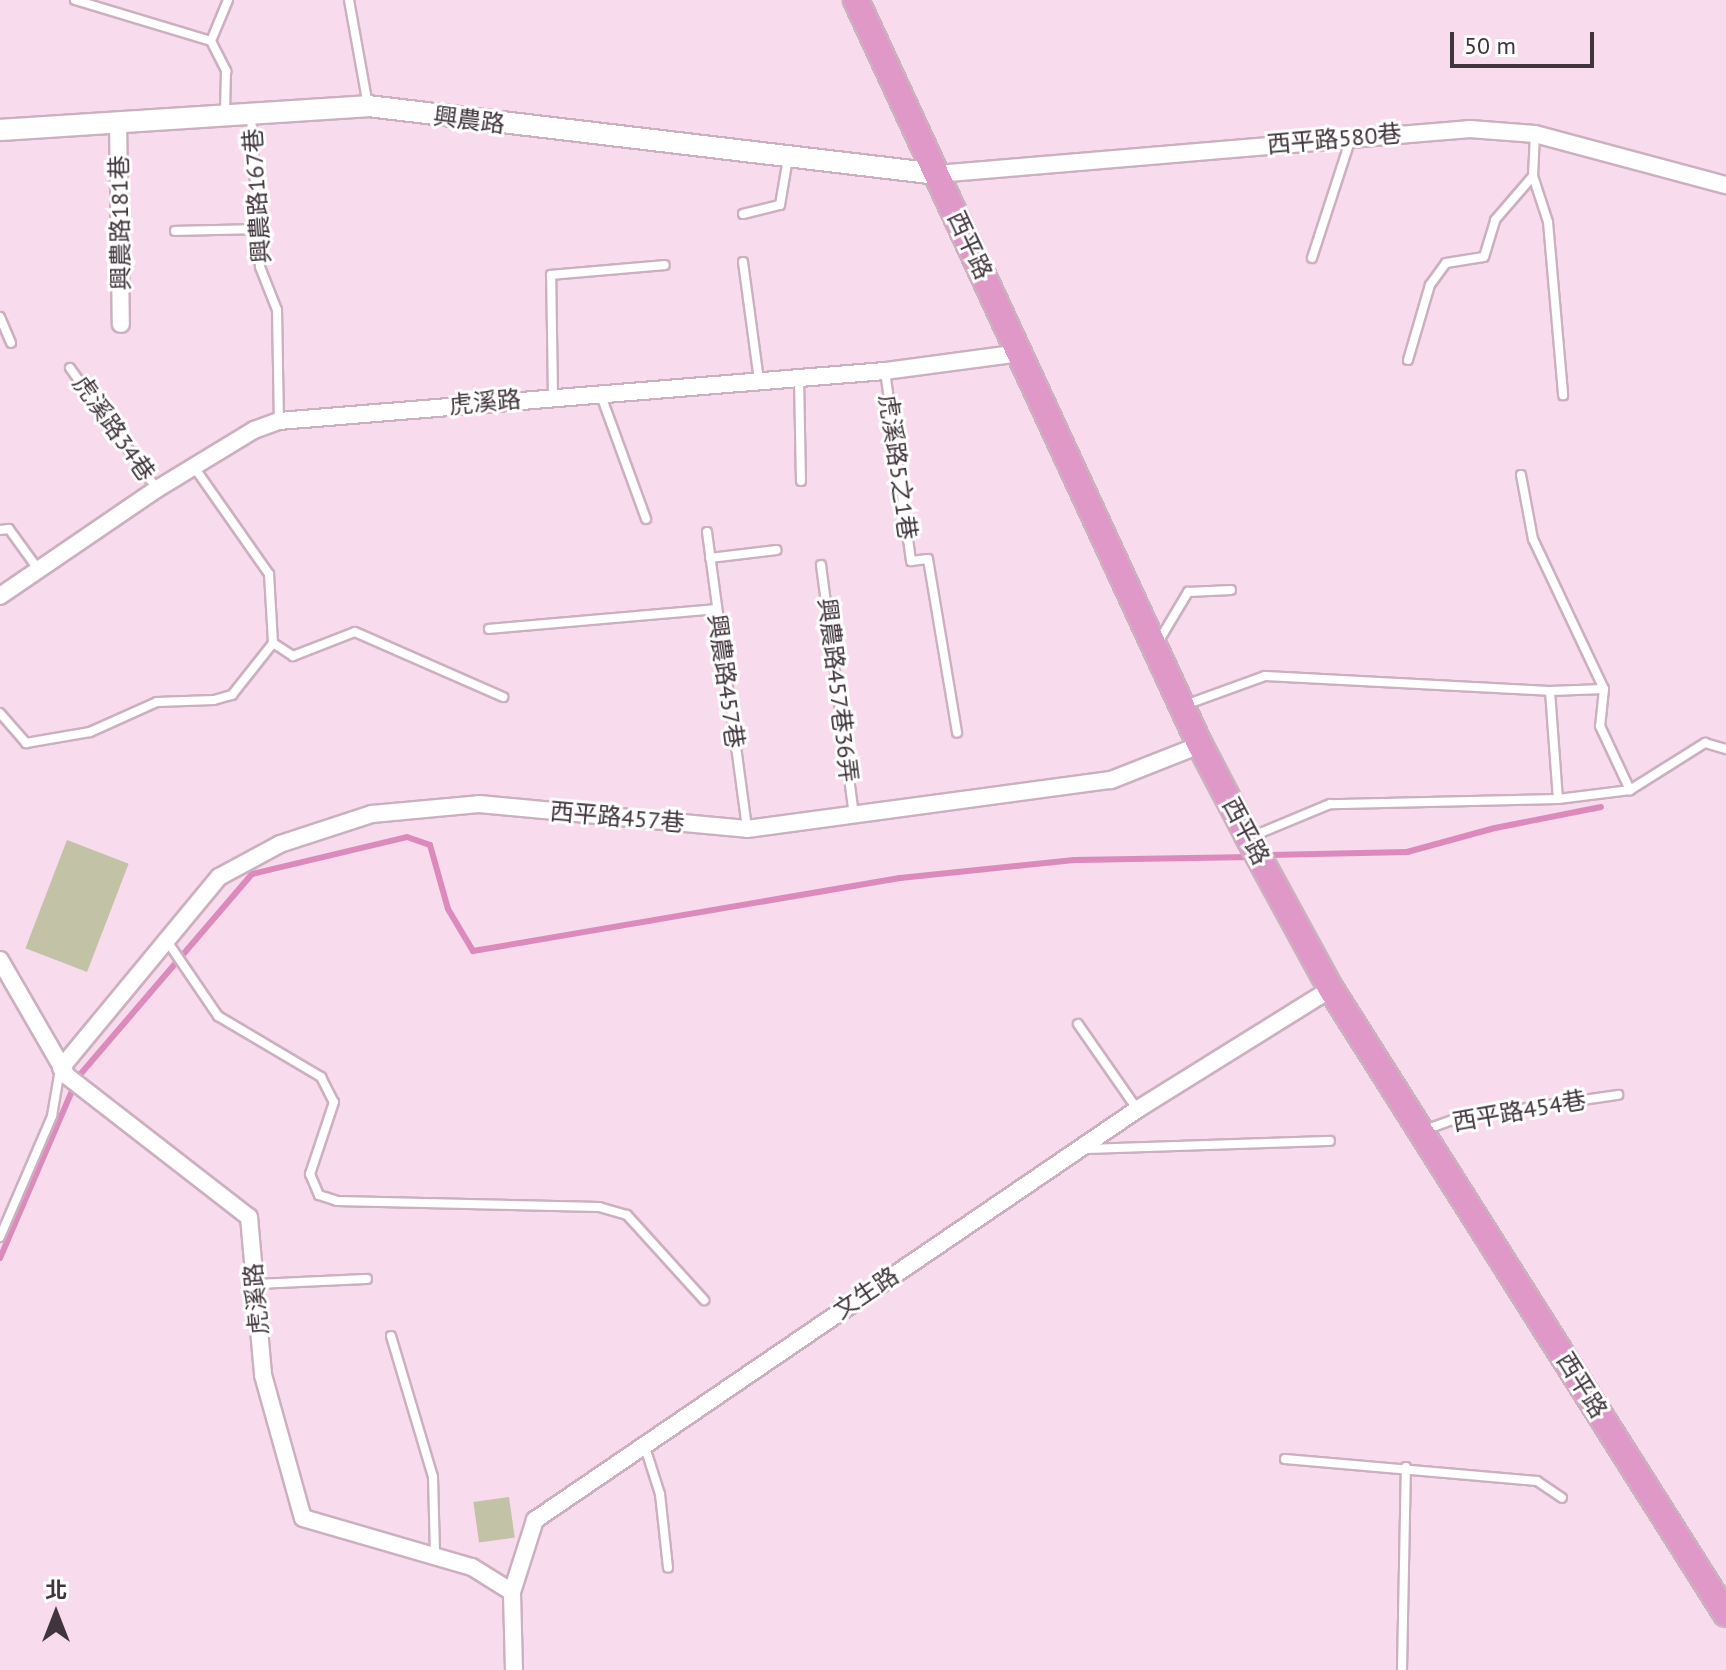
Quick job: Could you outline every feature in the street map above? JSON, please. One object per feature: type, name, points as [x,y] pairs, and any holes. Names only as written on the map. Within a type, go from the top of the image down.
[{"type":"main road","name":"西平路","points":[[856,0],[1185,705],[1200,745],[1248,837],[1331,989],[1726,1614]]},
{"type":"street","name":"興農路","points":[[0,130],[251,111],[368,106],[937,174]]},
{"type":"street","name":"興農路181巷","points":[[118,121],[121,324]]},
{"type":"street","name":"西平路580巷","points":[[937,174],[1470,129],[1535,134],[1726,185]]},
{"type":"street","name":"虎溪路","points":[[0,596],[157,489],[254,430],[279,421],[599,392],[885,371],[1020,353]]},
{"type":"street","name":"西平路457巷","points":[[64,1072],[78,1047],[219,877],[280,844],[372,814],[479,804],[747,829],[1111,780],[1200,745]]},
{"type":"street","name":"虎溪路","points":[[0,960],[64,1072],[90,1099],[249,1217],[263,1375],[303,1518],[472,1567],[512,1592]]},
{"type":"street","name":"文生路","points":[[514,1670],[512,1592],[535,1520],[643,1443],[1078,1149],[1331,989]]},
{"type":"lane","points":[[75,0],[211,41],[226,71],[225,113]]},
{"type":"lane","points":[[211,41],[228,0]]},
{"type":"lane","points":[[349,0],[368,106]]},
{"type":"lane","name":"興農路167巷","points":[[251,111],[260,267],[277,310],[279,421]]},
{"type":"lane","points":[[1535,134],[1533,176],[1548,222],[1563,395]]},
{"type":"lane","points":[[1312,258],[1351,137]]},
{"type":"lane","points":[[743,214],[780,205],[788,158]]},
{"type":"lane","points":[[1408,360],[1430,285],[1446,263],[1484,257],[1495,220],[1533,176]]},
{"type":"lane","points":[[175,231],[257,229]]},
{"type":"lane","points":[[743,262],[759,380]]},
{"type":"lane","points":[[553,396],[551,275],[665,265]]},
{"type":"lane","points":[[0,317],[11,343]]},
{"type":"lane","name":"虎溪路34巷","points":[[70,368],[157,489]]},
{"type":"lane","name":"虎溪路5之1巷","points":[[885,371],[911,561],[928,559],[957,733]]},
{"type":"lane","points":[[799,377],[801,481]]},
{"type":"lane","points":[[599,392],[646,519]]},
{"type":"lane","points":[[0,713],[26,743],[90,732],[157,702],[214,700],[232,695],[273,643],[269,574],[194,467]]},
{"type":"lane","points":[[1521,475],[1533,539],[1604,689],[1600,726],[1630,790]]},
{"type":"lane","points":[[0,530],[9,529],[38,569]]},
{"type":"lane","name":"興農路457巷","points":[[707,532],[747,829]]},
{"type":"lane","points":[[710,558],[777,550]]},
{"type":"lane","name":"興農路457巷36弄","points":[[821,565],[854,816]]},
{"type":"lane","points":[[1157,645],[1188,592],[1231,590]]},
{"type":"lane","points":[[489,629],[716,609]]},
{"type":"lane","points":[[273,643],[293,656],[355,632],[503,697]]},
{"type":"lane","points":[[1185,705],[1265,676],[1550,691],[1604,689]]},
{"type":"lane","points":[[1550,691],[1558,799]]},
{"type":"lane","points":[[1248,837],[1330,804],[1558,799],[1630,790],[1705,743],[1726,749]]},
{"type":"lane","points":[[167,941],[218,1016],[321,1077],[334,1102],[310,1174],[319,1195],[337,1201],[599,1207],[627,1215],[704,1300]]},
{"type":"lane","points":[[1078,1024],[1138,1109]]},
{"type":"lane","points":[[0,1237],[52,1116],[64,1072]]},
{"type":"lane","name":"西平路454巷","points":[[1421,1131],[1458,1118],[1618,1095]]},
{"type":"lane","points":[[1078,1149],[1330,1141]]},
{"type":"lane","points":[[255,1284],[367,1279]]},
{"type":"lane","points":[[391,1336],[433,1477],[435,1557]]},
{"type":"lane","points":[[643,1443],[660,1494],[668,1568]]},
{"type":"lane","points":[[1285,1459],[1406,1467],[1537,1481],[1562,1498]]},
{"type":"lane","points":[[1402,1670],[1406,1467]]},
{"type":"building","points":[[67,840],[129,864],[87,972],[25,948]]},
{"type":"building","points":[[509,1497],[515,1538],[479,1543],[473,1502]]},
{"type":"waterway","points":[[1266,855],[1407,852],[1495,828],[1601,807]]},
{"type":"waterway","points":[[0,1258],[78,1077],[252,874],[407,837],[430,845],[448,909],[473,951],[900,878],[1074,860],[1251,857]]}]
